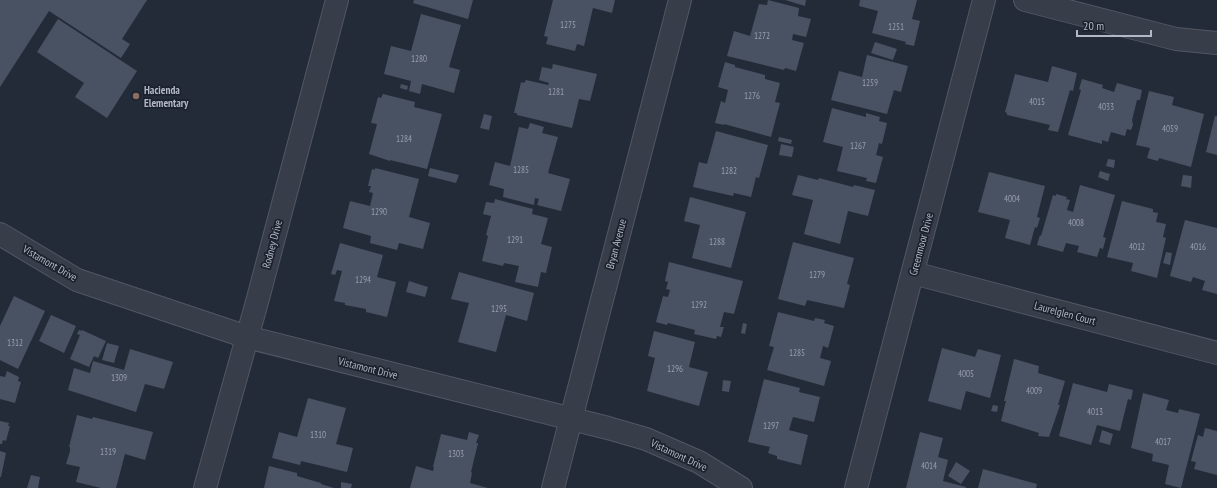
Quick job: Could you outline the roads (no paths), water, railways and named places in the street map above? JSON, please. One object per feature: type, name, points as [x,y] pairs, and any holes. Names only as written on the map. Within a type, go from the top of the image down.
[{"type":"street","name":"Rodney Drive","points":[[205,488],[337,0]]},
{"type":"street","name":"Bryan Avenue","points":[[553,488],[680,0]]},
{"type":"street","name":"Greenmoor Drive","points":[[856,488],[984,0]]},
{"type":"street","points":[[1025,0],[1176,39],[1217,43]]},
{"type":"street","name":"Vistamont Drive","points":[[0,234],[77,280],[247,337],[570,420],[608,428],[646,439],[699,462],[741,488]]},
{"type":"street","name":"Laurelglen Court","points":[[913,273],[1217,353]]},
{"type":"place","name":"Hacienda Elementary","points":[[136,96]]}]
